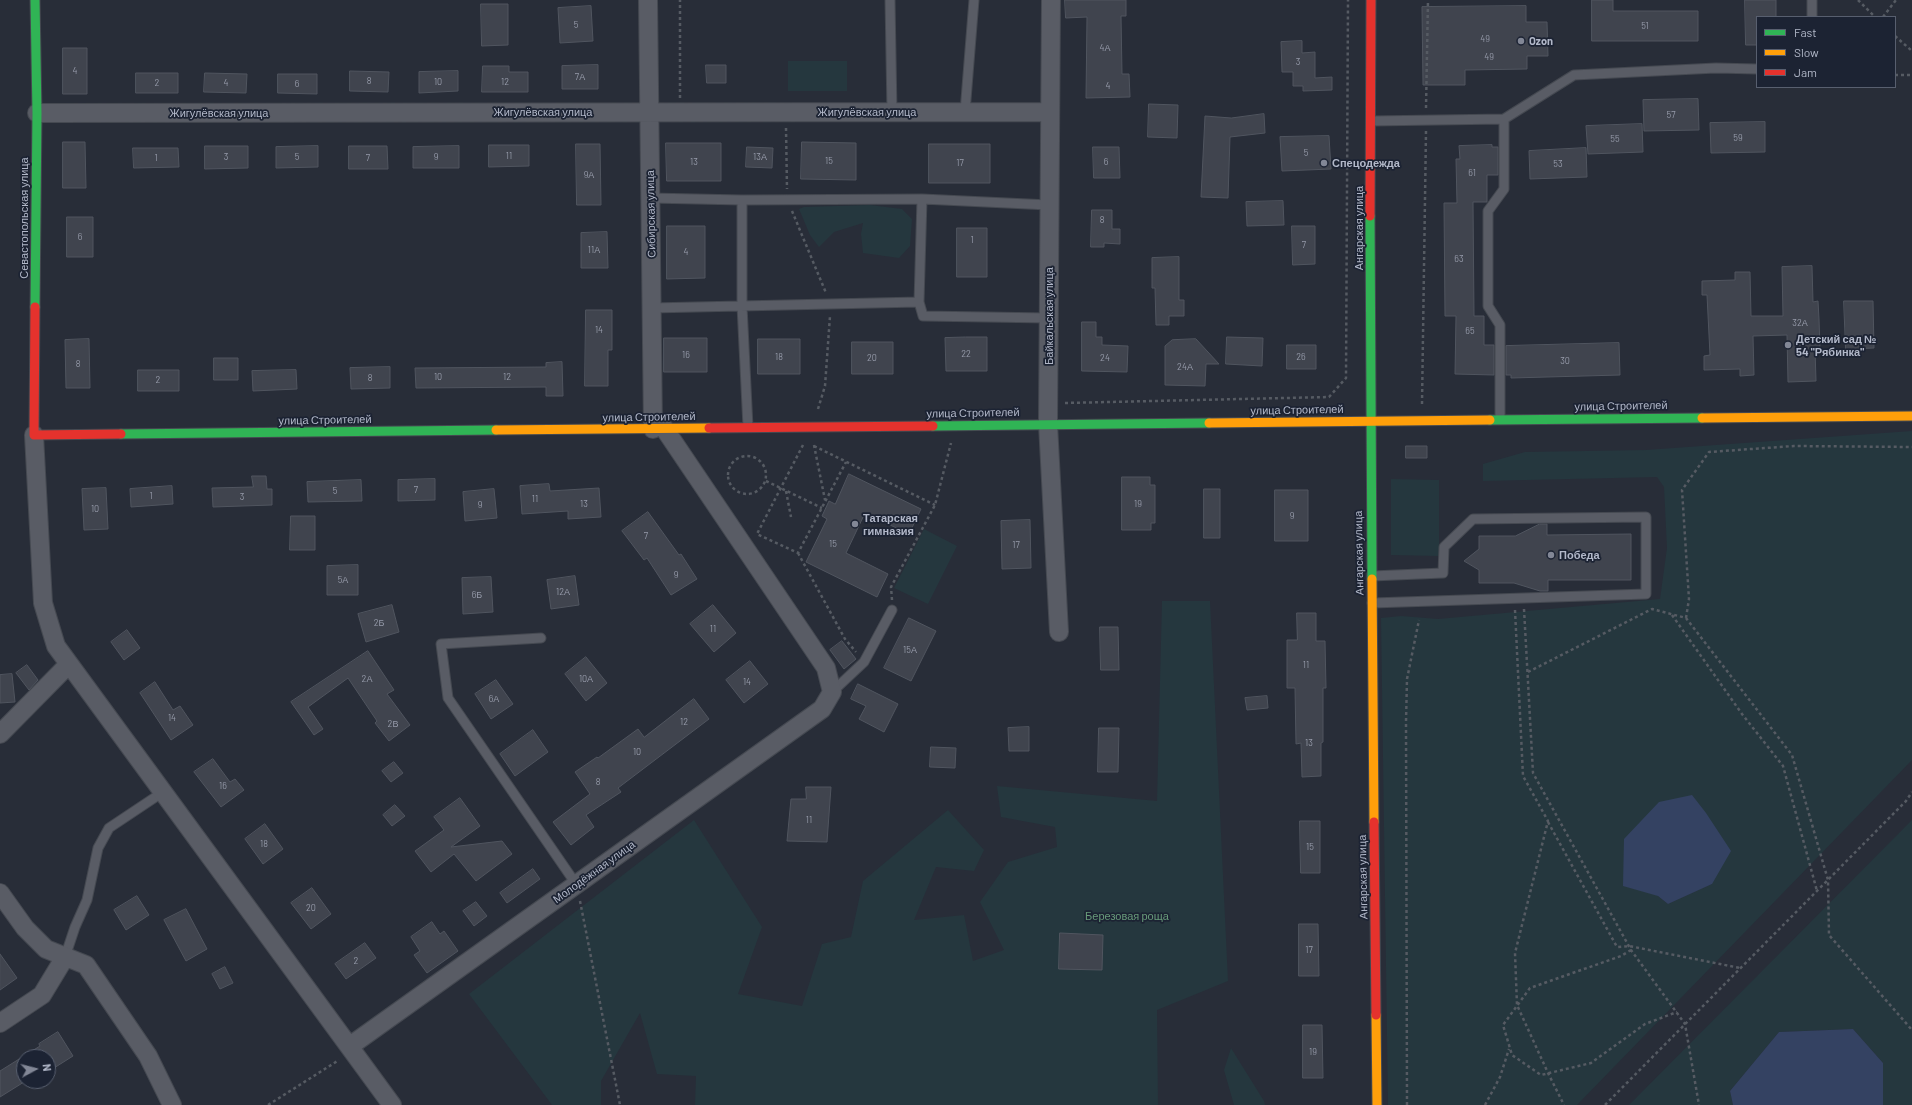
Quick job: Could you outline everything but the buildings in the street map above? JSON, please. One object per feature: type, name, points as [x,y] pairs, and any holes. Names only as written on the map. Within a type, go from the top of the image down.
[{"type":"street","name":"Севастопольская улица","points":[[34,435],[37,113],[35,0]]},
{"type":"street","name":"Сибирская улица","points":[[648,0],[651,308],[658,429]]},
{"type":"street","name":"Байкальская улица","points":[[1051,0],[1049,112],[1048,424],[1059,632]]},
{"type":"street","name":"Ангарская улица","points":[[1371,0],[1370,421],[1377,1105]]},
{"type":"street","name":"Жигулёвская улица","points":[[37,113],[1049,112]]},
{"type":"street","name":"улица Строителей","points":[[34,435],[1912,416]]},
{"type":"street","points":[[658,429],[826,668],[832,692]]},
{"type":"street","points":[[34,435],[43,604],[56,646],[352,1048],[392,1105]]},
{"type":"street","points":[[0,734],[69,664]]},
{"type":"street","name":"Молодёжная улица","points":[[352,1048],[576,884],[822,709],[832,692]]},
{"type":"street","points":[[0,893],[25,928],[46,949],[86,965],[148,1056],[172,1105]]},
{"type":"street","points":[[0,1023],[42,995],[65,957]]},
{"type":"lane","points":[[890,0],[892,112]]},
{"type":"lane","points":[[966,112],[974,0]]},
{"type":"lane","points":[[1812,0],[1812,16]]},
{"type":"lane","points":[[1371,121],[1504,119],[1574,75],[1716,68],[1756,69]]},
{"type":"lane","points":[[1500,419],[1500,325],[1488,306],[1488,210],[1504,189],[1504,119]]},
{"type":"lane","points":[[650,198],[742,200],[922,199],[1049,206]]},
{"type":"lane","points":[[922,199],[919,302],[923,316],[1049,318]]},
{"type":"lane","points":[[742,200],[742,306],[748,427]]},
{"type":"lane","points":[[651,308],[919,302]]},
{"type":"lane","points":[[1372,576],[1443,573],[1444,547],[1473,519],[1646,517],[1646,594],[1372,603]]},
{"type":"lane","points":[[832,692],[864,662],[892,610]]},
{"type":"lane","points":[[541,638],[442,644],[448,698],[576,884]]},
{"type":"lane","points":[[65,957],[75,927],[87,900],[98,848],[109,828],[163,792]]},
{"type":"path","points":[[680,0],[680,112]]},
{"type":"path","points":[[1048,403],[1329,396],[1346,378],[1348,0]]},
{"type":"path","points":[[1422,421],[1428,0]]},
{"type":"path","points":[[1858,0],[1874,16]]},
{"type":"path","points":[[1884,16],[1896,0]]},
{"type":"path","points":[[1896,37],[1912,51]]},
{"type":"path","points":[[1896,75],[1912,75]]},
{"type":"path","points":[[786,112],[787,200],[831,304],[825,386],[812,427],[757,534],[798,553],[845,639],[864,662]]},
{"type":"path","points":[[892,610],[891,587],[935,505],[954,425]]},
{"type":"path","points":[[805,441],[935,505]]},
{"type":"path","points":[[814,445],[825,501]]},
{"type":"path","points":[[1686,618],[1689,598],[1682,490],[1709,452],[1794,446],[1912,447]]},
{"type":"path","points":[[752,457],[757,459],[765,468],[766,480],[758,491],[753,494],[740,493],[730,485],[728,472],[730,466],[739,458],[752,457]]},
{"type":"path","points":[[798,553],[846,462]]},
{"type":"path","points":[[766,480],[822,508]]},
{"type":"path","points":[[786,490],[792,517]]},
{"type":"path","points":[[1519,598],[1528,672],[1533,773],[1631,950],[1685,1024],[1699,1105]]},
{"type":"path","points":[[1519,598],[1524,776],[1617,947],[1629,946],[1740,968]]},
{"type":"path","points":[[1528,672],[1652,609],[1686,618],[1792,755],[1828,880],[1829,935],[1912,1030]]},
{"type":"path","points":[[1672,614],[1742,714],[1783,766],[1817,891]]},
{"type":"path","points":[[1407,1105],[1407,679],[1419,620]]},
{"type":"path","points":[[1605,1105],[1906,801],[1912,792]]},
{"type":"path","points":[[1548,821],[1515,953],[1518,1005],[1564,1105]]},
{"type":"path","points":[[576,884],[620,1105]]},
{"type":"path","points":[[1631,950],[1621,956],[1530,988],[1503,1025],[1512,1055],[1541,1075],[1591,1062],[1645,1024],[1677,1012]]},
{"type":"path","points":[[268,1105],[352,1048]]},
{"type":"path","points":[[1485,1105],[1500,1077],[1510,1048]]},
{"type":"green space","points":[[788,61],[847,61],[847,91],[788,91]]},
{"type":"green space","points":[[870,205],[902,209],[912,219],[910,246],[899,258],[863,253],[861,234],[863,223],[834,232],[819,247],[810,235],[799,209],[804,207]]},
{"type":"green space","points":[[1912,431],[1912,760],[1577,1105],[1388,1105],[1381,618],[1401,616],[1438,619],[1660,599],[1667,548],[1664,487],[1657,477],[1483,481],[1483,464],[1525,452],[1646,450]],"holes":[[[1712,884],[1668,904],[1658,896]]]},
{"type":"green space","points":[[1391,479],[1439,480],[1439,556],[1391,555]]},
{"type":"green space","points":[[924,529],[957,546],[928,604],[894,588]]},
{"type":"green space","name":"Березовая роща","points":[[1162,601],[1210,601],[1228,981],[1157,1010],[1158,1105],[695,1105],[696,1076],[657,1074],[640,1013],[601,1081],[601,1105],[552,1105],[469,994],[694,820],[762,927],[738,994],[802,1006],[822,944],[851,937],[863,881],[948,810],[984,850],[974,871],[936,867],[914,920],[964,915],[973,961],[1004,950],[980,902],[1008,862],[1057,847],[1055,827],[1001,817],[997,786],[1157,801]]},
{"type":"green space","points":[[1912,820],[1912,1105],[1883,1105],[1883,1063],[1853,1029],[1779,1032],[1730,1091],[1733,1105],[1629,1105]]},
{"type":"green space","points":[[1231,1048],[1265,1105],[1234,1105],[1224,1070]]},
{"type":"water","points":[[1692,795],[1706,813],[1731,851],[1712,884],[1668,904],[1658,896],[1623,886],[1624,839],[1659,802]]},
{"type":"water","points":[[1853,1029],[1883,1063],[1883,1105],[1733,1105],[1730,1091],[1779,1032]]},
{"type":"traffic: fast","points":[[35,0],[37,113],[35,307]]},
{"type":"traffic: fast","points":[[1370,216],[1372,579]]},
{"type":"traffic: fast","points":[[1490,420],[1702,418]]},
{"type":"traffic: fast","points":[[933,426],[1209,423]]},
{"type":"traffic: fast","points":[[121,434],[496,430]]},
{"type":"traffic: slow","points":[[1702,418],[1912,416]]},
{"type":"traffic: slow","points":[[1209,423],[1490,420]]},
{"type":"traffic: slow","points":[[496,430],[709,428]]},
{"type":"traffic: slow","points":[[1372,579],[1374,822]]},
{"type":"traffic: slow","points":[[1376,1015],[1377,1105]]},
{"type":"traffic: jam","points":[[1370,216],[1371,0]]},
{"type":"traffic: jam","points":[[35,307],[34,435],[121,434]]},
{"type":"traffic: jam","points":[[709,428],[933,426]]},
{"type":"traffic: jam","points":[[1374,822],[1376,1015]]},
{"type":"place","name":"Ozon","points":[[1521,41]]},
{"type":"place","name":"Спецодежда","points":[[1324,163]]},
{"type":"place","name":"Детский сад № 54 \"Рябинка\"","points":[[1788,345]]},
{"type":"place","name":"Татарская гимназия","points":[[855,524]]},
{"type":"place","name":"Победа","points":[[1551,555]]}]
